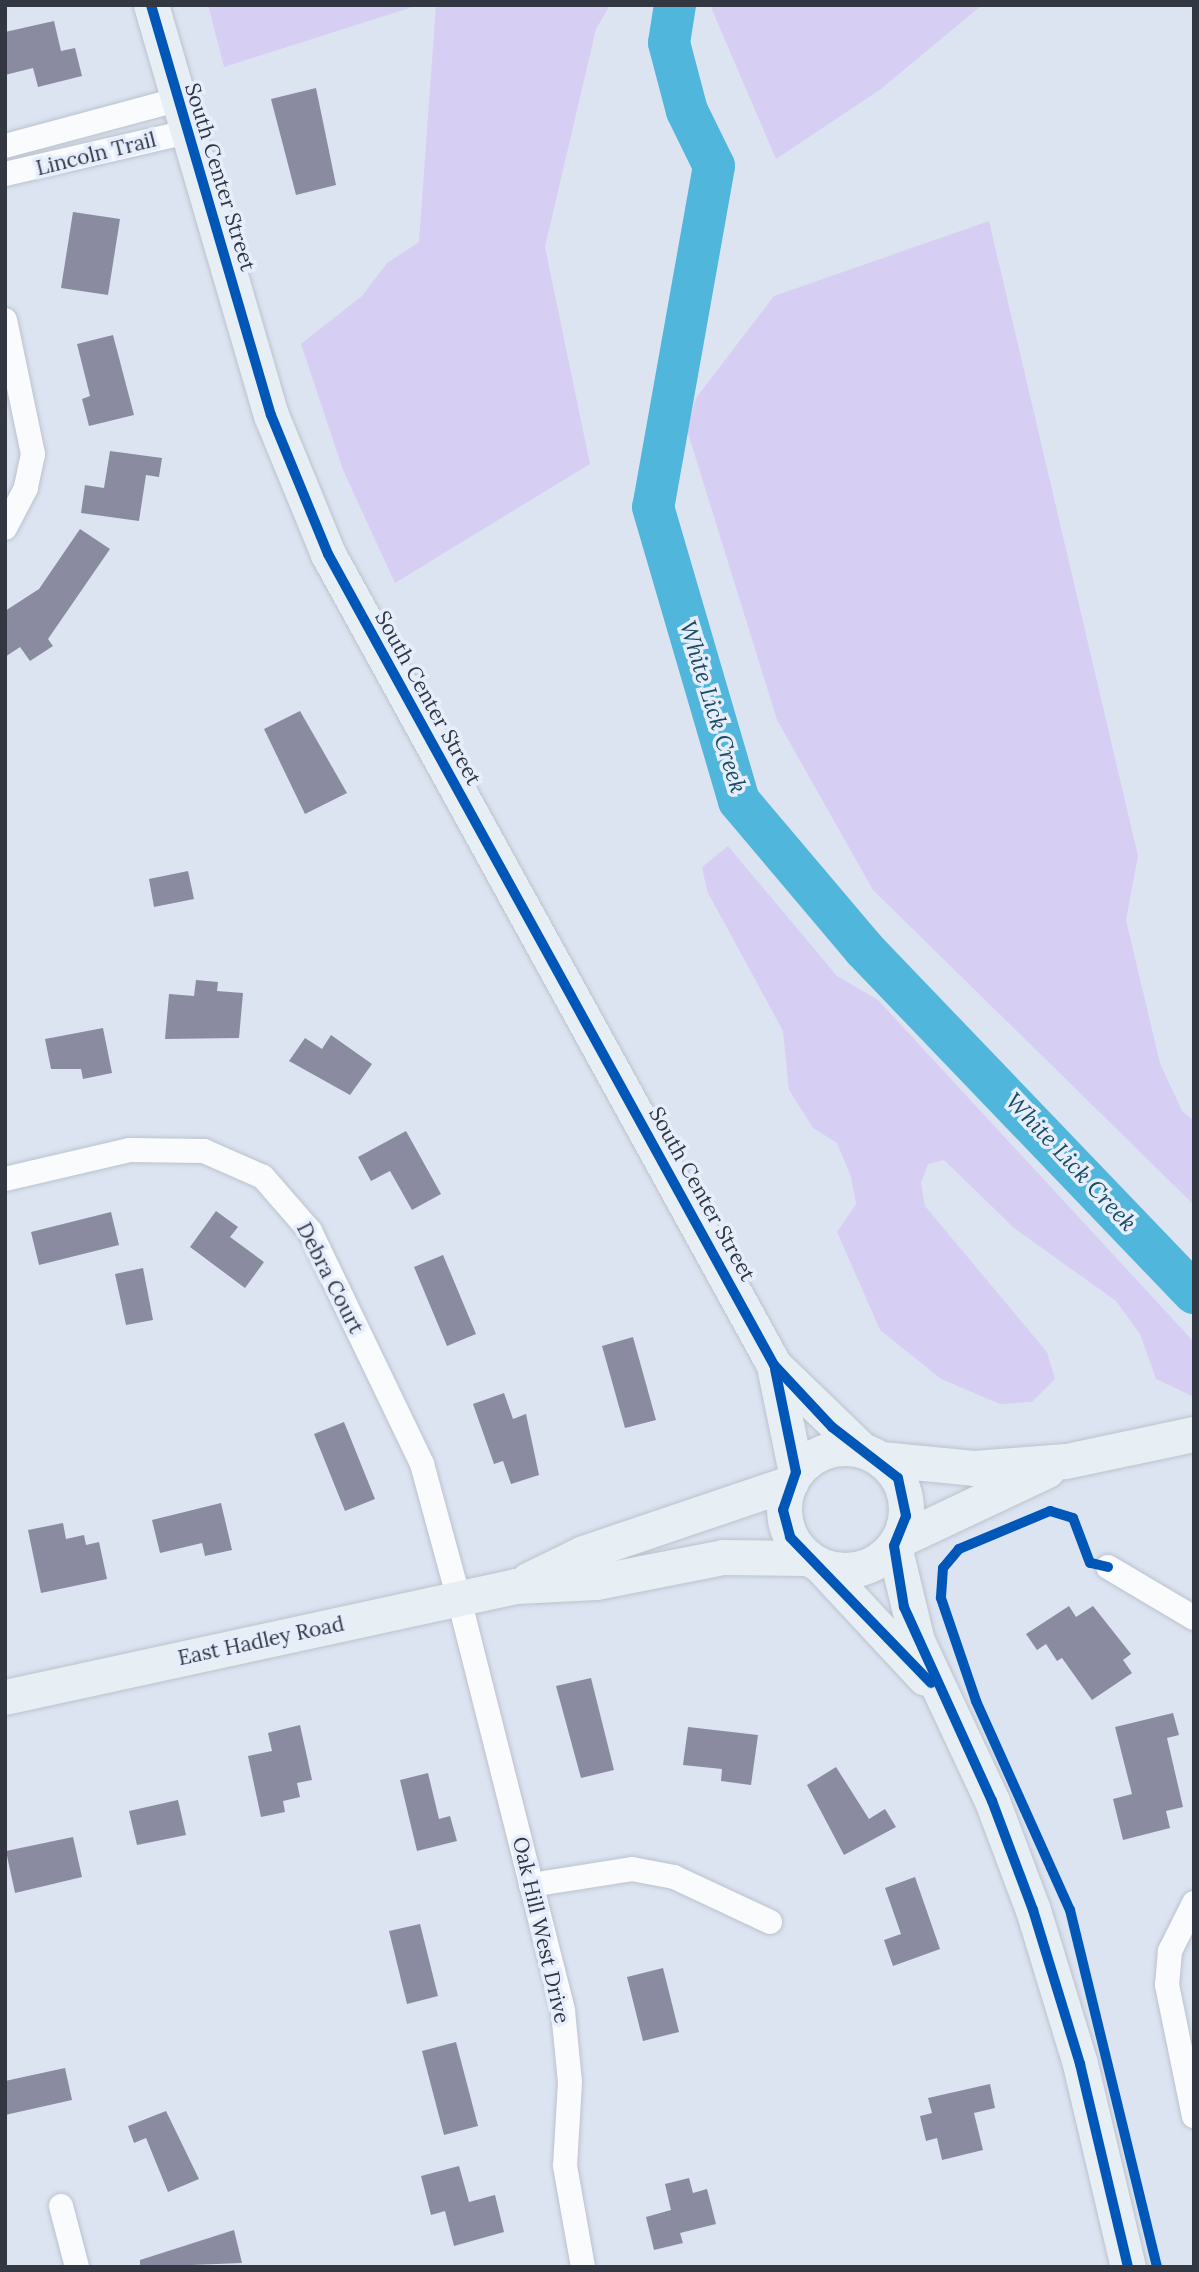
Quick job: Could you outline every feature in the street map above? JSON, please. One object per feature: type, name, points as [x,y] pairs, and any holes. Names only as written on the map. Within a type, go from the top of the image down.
[{"type":"main road","name":"South Center Street","points":[[152,5],[182,116],[271,415],[328,554],[774,1365],[872,1455]]},
{"type":"main road","name":"South Center Street","points":[[774,1365],[793,1477]]},
{"type":"main road","points":[[938,1691],[814,1561],[785,1523],[793,1477],[826,1451],[872,1455],[944,1469],[1066,1461],[1194,1434]]},
{"type":"main road","points":[[872,1455],[898,1478],[906,1503],[895,1543],[904,1607],[938,1691],[992,1801],[1032,1910],[1080,2064],[1128,2267]]},
{"type":"main road","points":[[814,1561],[860,1568],[895,1543],[1066,1461]]},
{"type":"main road","name":"East Hadley Road","points":[[516,1586],[583,1553],[793,1477]]},
{"type":"main road","name":"East Hadley Road","points":[[5,1697],[516,1586],[596,1581],[723,1557],[814,1561]]},
{"type":"street","name":"Lincoln Trail","points":[[5,146],[182,116]]},
{"type":"street","name":"Lincoln Trail","points":[[5,174],[182,116]]},
{"type":"street","points":[[5,320],[33,454],[26,488],[5,528]]},
{"type":"street","name":"Debra Court","points":[[5,1179],[130,1150],[174,1147],[243,1164],[263,1177],[310,1231],[422,1464],[460,1599]]},
{"type":"street","points":[[1108,1567],[1194,1618]]},
{"type":"street","name":"Oak Hill West Drive","points":[[460,1599],[568,2044],[565,2166],[583,2267]]},
{"type":"street","points":[[531,1885],[632,1869],[674,1877],[770,1922]]},
{"type":"street","points":[[1194,1903],[1170,1951],[1167,1985],[1194,2116]]},
{"type":"street","points":[[61,2206],[77,2267]]},
{"type":"shaded area","points":[[208,5],[419,5],[224,67]]},
{"type":"shaded area","points":[[436,5],[610,5],[596,29],[545,247],[590,464],[395,583],[343,470],[301,344],[362,296],[387,263],[419,242]]},
{"type":"shaded area","points":[[710,5],[982,5],[881,89],[776,159]]},
{"type":"shaded area","points":[[989,221],[1138,856],[1126,920],[1160,1063],[1182,1111],[1194,1121],[1194,1205],[873,890],[777,720],[687,430],[696,398],[774,296]]},
{"type":"shaded area","points":[[728,846],[837,976],[878,1000],[1194,1342],[1194,1397],[1156,1379],[1140,1334],[1116,1301],[1014,1228],[944,1160],[928,1164],[921,1183],[925,1206],[1047,1352],[1055,1379],[1032,1402],[1000,1404],[941,1379],[880,1330],[837,1232],[856,1204],[851,1177],[837,1143],[813,1128],[789,1090],[783,1031],[707,891],[702,867]]},
{"type":"building","points":[[54,21],[61,51],[75,48],[82,76],[38,87],[33,68],[5,75],[5,32]]},
{"type":"building","points":[[316,88],[336,185],[296,195],[271,99]]},
{"type":"building","points":[[73,212],[120,219],[108,295],[61,288]]},
{"type":"building","points":[[113,335],[134,415],[89,426],[82,399],[90,396],[77,344]]},
{"type":"building","points":[[110,451],[162,458],[159,477],[146,475],[139,521],[81,513],[85,485],[104,488]]},
{"type":"building","points":[[80,529],[110,549],[48,639],[53,646],[30,661],[20,647],[5,657],[5,611],[39,589]]},
{"type":"building","points":[[300,711],[347,793],[305,814],[264,729]]},
{"type":"building","points":[[188,871],[194,899],[154,907],[149,879]]},
{"type":"building","points":[[196,980],[218,982],[217,991],[243,993],[239,1038],[165,1039],[169,994],[194,996]]},
{"type":"building","points":[[103,1028],[112,1073],[83,1079],[81,1069],[51,1069],[45,1039]]},
{"type":"building","points":[[331,1035],[372,1064],[350,1095],[289,1061],[305,1038],[322,1049]]},
{"type":"building","points":[[406,1131],[441,1194],[412,1210],[390,1171],[371,1181],[358,1157]]},
{"type":"building","points":[[216,1211],[238,1227],[230,1237],[264,1262],[245,1288],[190,1247]]},
{"type":"building","points":[[111,1212],[119,1245],[39,1265],[31,1232]]},
{"type":"building","points":[[443,1255],[476,1334],[447,1346],[414,1267]]},
{"type":"building","points":[[143,1268],[153,1320],[126,1325],[115,1274]]},
{"type":"building","points":[[633,1337],[656,1420],[625,1428],[602,1346]]},
{"type":"building","points":[[504,1393],[513,1419],[526,1414],[539,1475],[511,1484],[503,1461],[494,1464],[473,1404]]},
{"type":"building","points":[[344,1422],[375,1499],[345,1511],[314,1434]]},
{"type":"building","points":[[221,1503],[232,1550],[205,1556],[202,1543],[160,1553],[152,1520]]},
{"type":"building","points":[[63,1523],[66,1539],[84,1535],[86,1545],[99,1542],[107,1579],[41,1593],[28,1530]]},
{"type":"building","points":[[1069,1606],[1076,1617],[1093,1606],[1131,1654],[1123,1660],[1132,1673],[1092,1700],[1062,1658],[1057,1661],[1046,1644],[1037,1650],[1026,1634]]},
{"type":"building","points":[[591,1678],[614,1770],[581,1778],[556,1686]]},
{"type":"building","points":[[1173,1713],[1179,1735],[1167,1738],[1183,1807],[1166,1811],[1170,1828],[1123,1840],[1113,1799],[1132,1794],[1115,1727]]},
{"type":"building","points":[[300,1725],[312,1780],[297,1783],[300,1797],[283,1801],[285,1812],[261,1817],[248,1756],[272,1751],[268,1733]]},
{"type":"building","points":[[688,1727],[758,1735],[751,1785],[721,1781],[722,1769],[683,1765]]},
{"type":"building","points":[[836,1767],[869,1819],[885,1809],[896,1827],[844,1855],[807,1785]]},
{"type":"building","points":[[428,1773],[439,1819],[450,1816],[457,1841],[417,1851],[400,1780]]},
{"type":"building","points":[[178,1800],[186,1835],[137,1845],[129,1811]]},
{"type":"building","points":[[73,1837],[82,1877],[15,1893],[6,1851]]},
{"type":"building","points":[[915,1877],[940,1949],[893,1966],[884,1940],[901,1934],[885,1888]]},
{"type":"building","points":[[420,1924],[438,1996],[407,2004],[389,1931]]},
{"type":"building","points":[[663,1968],[679,2032],[643,2041],[627,1977]]},
{"type":"building","points":[[456,2042],[478,2126],[444,2135],[422,2051]]},
{"type":"building","points":[[65,2068],[72,2100],[5,2115],[5,2081]]},
{"type":"building","points":[[990,2084],[995,2108],[974,2113],[983,2150],[942,2160],[937,2138],[926,2141],[920,2116],[932,2113],[928,2098]]},
{"type":"building","points":[[166,2111],[199,2179],[168,2192],[146,2138],[134,2143],[128,2126]]},
{"type":"building","points":[[459,2166],[469,2202],[495,2195],[504,2232],[454,2246],[445,2211],[431,2215],[421,2176]]},
{"type":"building","points":[[689,2178],[693,2193],[707,2189],[716,2224],[680,2233],[683,2243],[654,2250],[646,2217],[671,2210],[665,2184]]},
{"type":"building","points":[[234,2230],[242,2263],[140,2267],[140,2260]]},
{"type":"waterway","name":"White Lick Creek","points":[[675,5],[669,43],[687,111],[714,166],[653,507],[739,801],[864,949],[1194,1293]]},
{"type":"cycle path","points":[[151,5],[271,415],[328,554],[774,1365],[832,1427],[898,1478],[906,1516],[894,1546],[904,1607],[992,1801],[1033,1910],[1080,2064],[1128,2267]]},
{"type":"cycle path","points":[[775,1369],[796,1472],[783,1510],[790,1537],[931,1683]]},
{"type":"cycle path","points":[[1108,1567],[1090,1563],[1073,1518],[1050,1511],[959,1549],[943,1568],[941,1598],[976,1701],[1070,1910],[1157,2267]]}]
